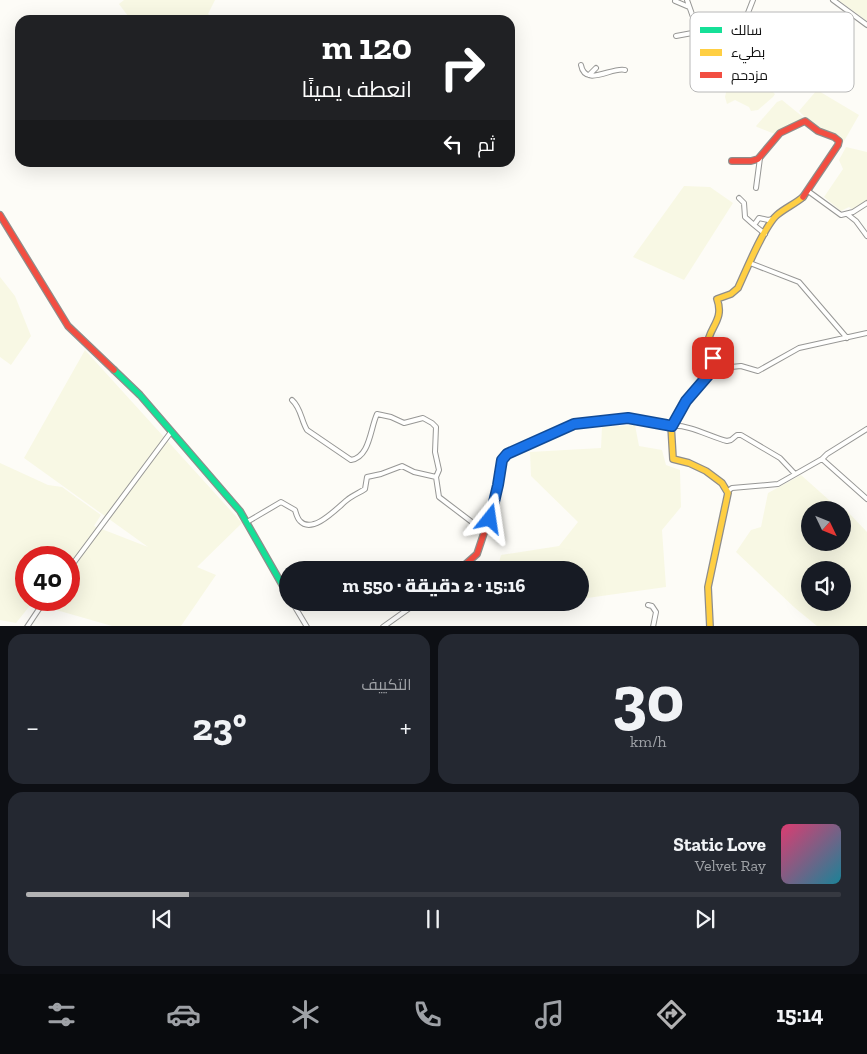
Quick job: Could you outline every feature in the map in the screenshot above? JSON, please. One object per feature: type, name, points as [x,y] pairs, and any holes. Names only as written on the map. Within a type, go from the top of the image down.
[{"type":"street","points":[[687,0],[690,12]]},
{"type":"street","points":[[748,12],[753,0]]},
{"type":"street","points":[[833,0],[849,12]]},
{"type":"street","points":[[675,1],[688,7]]},
{"type":"street","points":[[854,15],[867,25]]},
{"type":"street","points":[[676,36],[690,33]]},
{"type":"street","points":[[581,65],[584,72],[590,74],[601,75],[619,68],[624,70]]},
{"type":"street","points":[[589,66],[590,74]]},
{"type":"street","points":[[590,74],[596,68]]},
{"type":"street","points":[[710,626],[708,587],[728,491],[696,466],[673,458],[672,426],[686,401],[714,366],[713,358],[707,350],[707,345],[711,332],[719,321],[719,304],[717,299],[737,290],[773,219],[795,204],[808,191],[839,144],[839,141],[834,136],[814,129],[805,121],[780,133],[760,158],[756,188]]},
{"type":"street","points":[[732,161],[751,161],[760,158]]},
{"type":"street","points":[[808,191],[841,215],[867,203]]},
{"type":"street","points":[[739,198],[744,203],[745,217],[765,234]]},
{"type":"street","points":[[846,214],[856,221],[867,236]]},
{"type":"street","points":[[0,215],[68,326],[132,386],[228,496],[247,522],[279,580]]},
{"type":"street","points":[[754,225],[760,218],[773,219]]},
{"type":"street","points":[[750,264],[799,282],[847,338]]},
{"type":"street","points":[[714,366],[723,368],[743,366],[758,371],[799,348],[867,333]]},
{"type":"street","points":[[292,400],[299,409],[307,430],[350,460],[359,457],[364,452],[377,414],[392,417],[404,423],[423,418],[432,422],[436,427],[435,452],[439,470],[436,477],[439,498],[485,532]]},
{"type":"street","points":[[469,561],[477,554],[485,532],[497,493],[502,460],[508,453],[574,424],[628,418],[676,426],[727,441],[737,435],[782,460],[795,474]]},
{"type":"street","points":[[728,491],[734,487],[773,485],[822,459],[826,454],[867,429]]},
{"type":"street","points":[[80,554],[171,432]]},
{"type":"street","points":[[822,459],[867,500]]},
{"type":"street","points":[[247,522],[281,502],[295,510],[299,520],[314,524],[330,515],[351,497],[364,490],[367,477],[399,467],[405,467],[414,472],[436,477]]},
{"type":"street","points":[[648,605],[652,606],[656,612],[653,626]]},
{"type":"street","points":[[27,626],[37,611]]},
{"type":"street","points":[[298,611],[307,626]]},
{"type":"street","points":[[383,626],[405,611]]},
{"type":"green space","points":[[124,0],[215,0],[208,14],[209,15],[127,15],[119,4]]},
{"type":"green space","points":[[838,0],[867,0],[867,21]]},
{"type":"green space","points":[[726,92],[773,92],[775,94],[758,110],[751,111],[749,107],[735,100],[727,104],[725,97]]},
{"type":"green space","points":[[815,92],[820,92],[859,115],[843,143],[838,135],[814,127],[799,111]]},
{"type":"green space","points":[[782,100],[803,117],[802,120],[775,134],[757,127],[777,102]]},
{"type":"green space","points":[[846,147],[867,152],[867,201],[853,210],[849,207],[841,211],[824,197],[843,169],[839,160]]},
{"type":"green space","points":[[684,186],[710,187],[733,203],[684,280],[633,257]]},
{"type":"green space","points":[[0,277],[15,296],[31,336],[11,365],[0,357]]},
{"type":"green space","points":[[85,350],[242,523],[197,567],[216,575],[181,626],[112,626],[60,611],[80,611],[80,546],[15,546],[15,611],[26,611],[16,623],[0,620],[0,463],[48,485],[62,487],[101,515],[94,526],[148,547],[24,458]]},
{"type":"green space","points":[[635,425],[639,446],[662,450],[666,465],[680,470],[681,507],[662,530],[666,587],[589,598],[589,561],[499,561],[501,555],[559,546],[578,522],[531,476],[530,452],[601,448],[602,427]]},
{"type":"green space","points":[[801,475],[830,501],[801,501],[801,551],[851,551],[851,515],[867,532],[867,626],[817,626],[795,608],[736,552],[751,530],[761,527],[768,493]]},
{"type":"traffic: fast","points":[[114,370],[140,395],[240,511],[279,579]]},
{"type":"traffic: slow","points":[[672,426],[681,409],[713,368],[707,347],[710,334],[718,319],[719,307],[717,299],[731,294],[738,288],[761,238],[772,221],[777,215],[803,197]]},
{"type":"traffic: slow","points":[[554,433],[574,424],[628,418],[671,425],[673,459],[689,463],[706,471],[722,483],[728,493],[708,587],[710,626]]},
{"type":"traffic: jam","points":[[732,161],[758,159],[780,133],[805,121],[818,131],[839,141],[803,197]]},
{"type":"traffic: jam","points":[[0,215],[68,326],[114,370]]},
{"type":"traffic: jam","points":[[469,561],[477,554],[494,503],[502,460],[507,454],[554,433]]},
{"type":"route","points":[[490,519],[502,460],[507,454],[574,424],[628,418],[672,426],[686,401],[711,372],[714,366],[713,358]]}]
